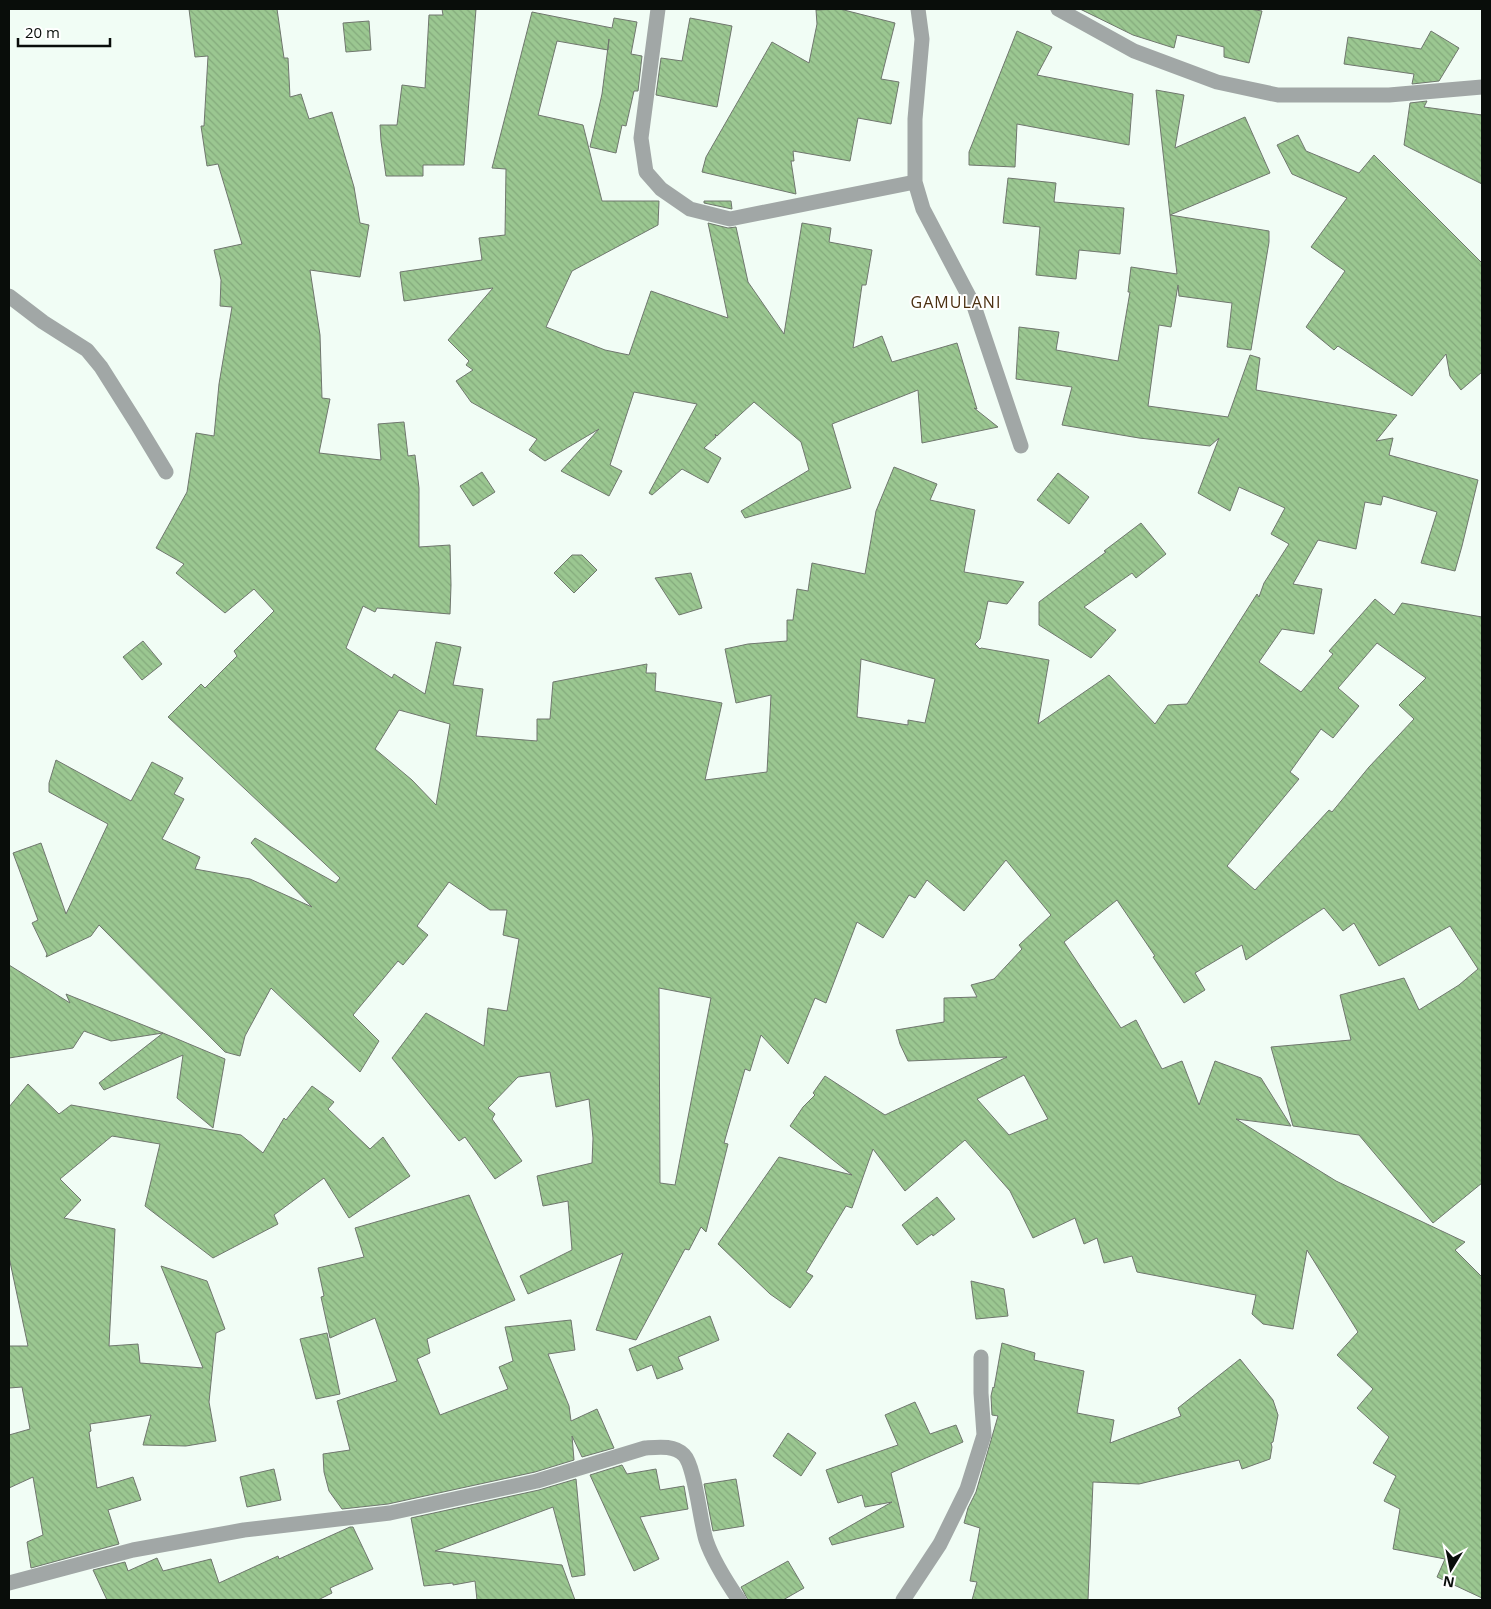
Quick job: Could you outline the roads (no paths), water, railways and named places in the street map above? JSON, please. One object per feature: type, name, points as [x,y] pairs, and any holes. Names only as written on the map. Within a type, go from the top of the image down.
[{"type":"street","points":[[658,9],[641,138],[646,172],[661,189],[690,209],[730,219],[915,182]]},
{"type":"street","points":[[918,9],[922,39],[915,119],[915,182],[923,209],[974,306],[1021,446]]},
{"type":"street","points":[[1058,9],[1134,51],[1217,82],[1278,95],[1388,95],[1482,87]]},
{"type":"street","points":[[9,296],[43,322],[87,350],[137,424],[166,472]]},
{"type":"street","points":[[903,1600],[940,1544],[966,1489],[984,1435],[981,1357]]},
{"type":"street","points":[[9,1583],[133,1550],[244,1530],[390,1512],[537,1481],[645,1448],[662,1447],[677,1449],[686,1457],[692,1469],[706,1542],[739,1600]]},
{"type":"district","name":"GAMULANI","points":[[956,302]]}]
